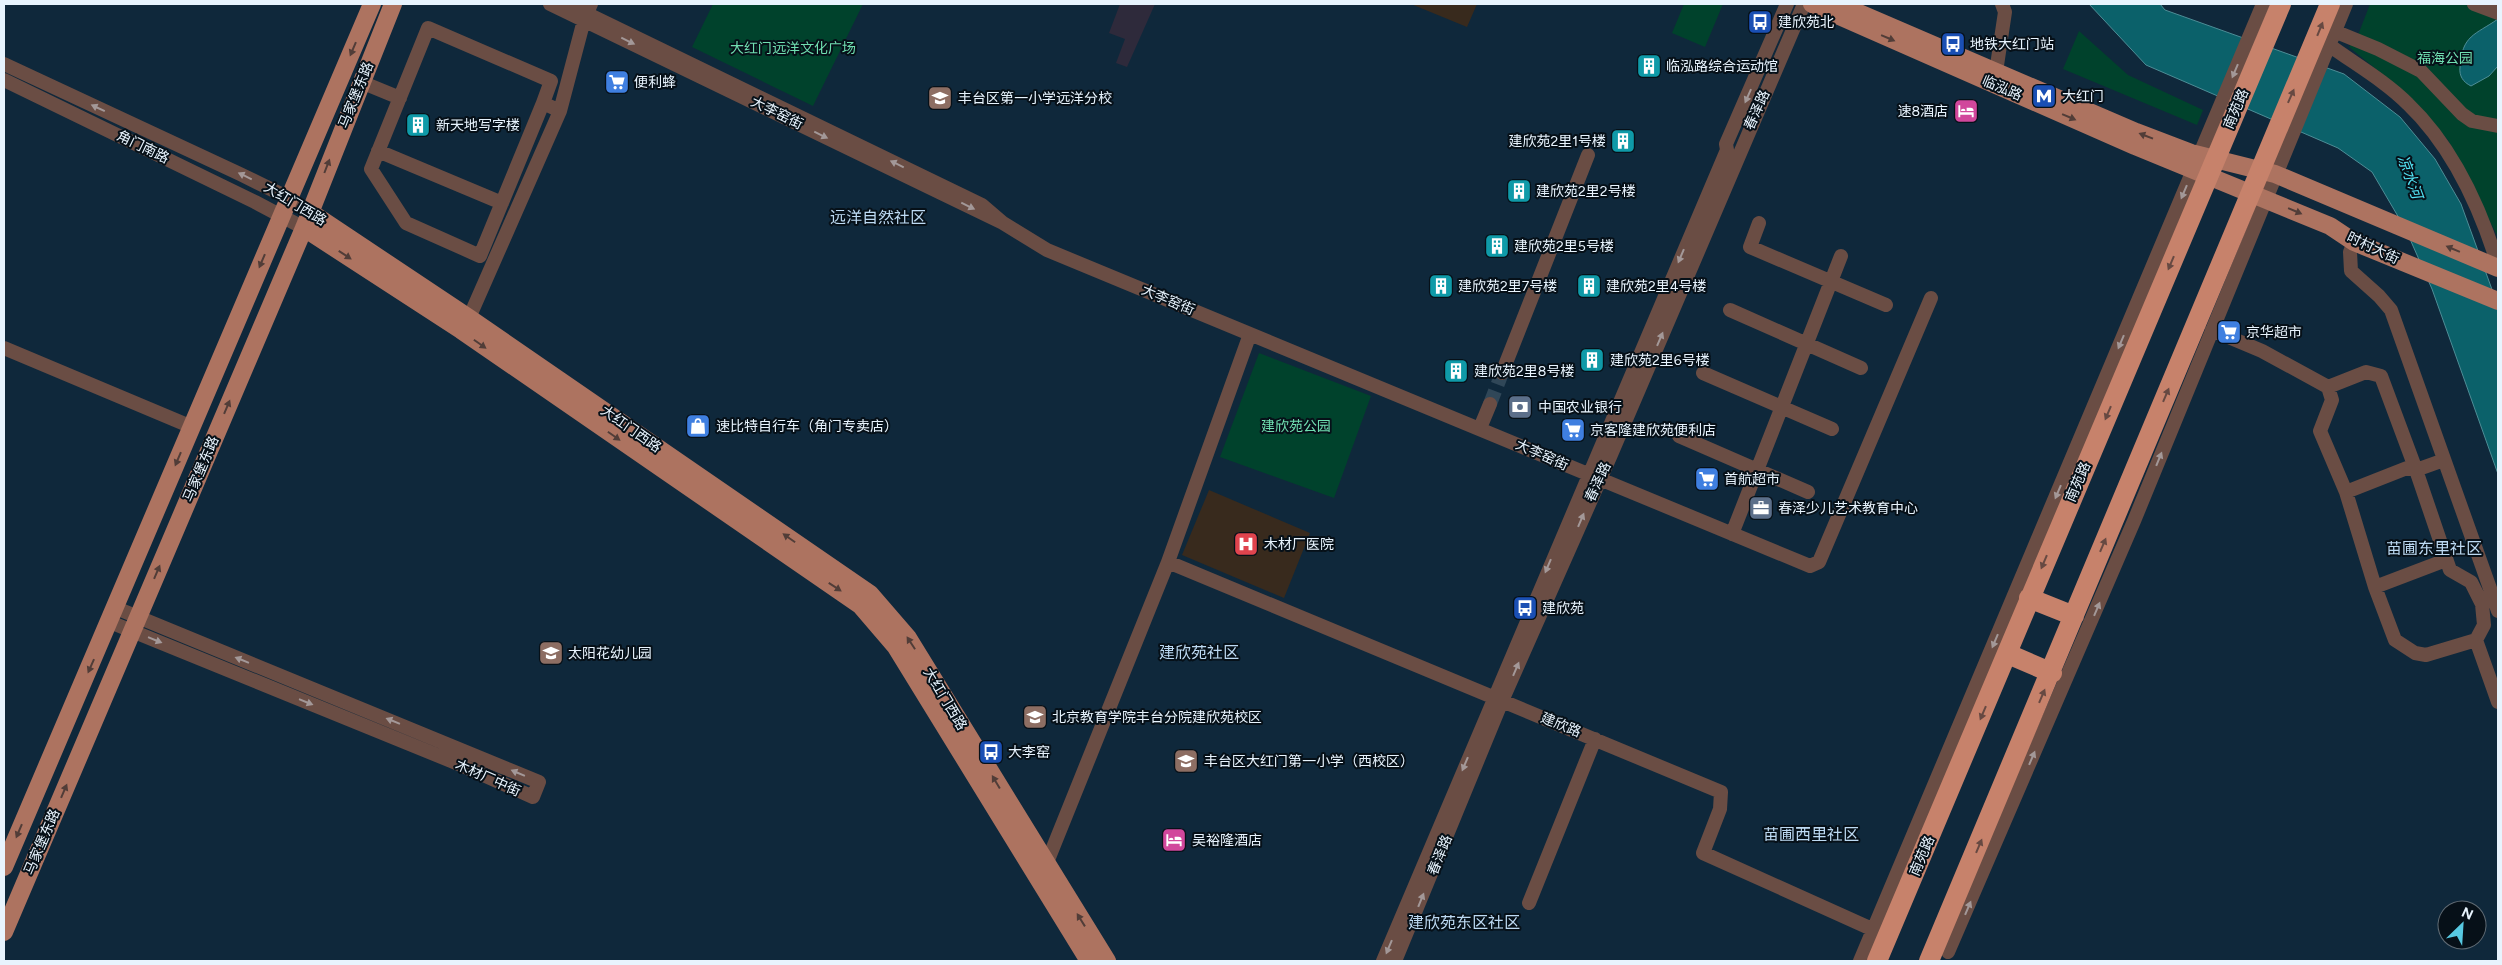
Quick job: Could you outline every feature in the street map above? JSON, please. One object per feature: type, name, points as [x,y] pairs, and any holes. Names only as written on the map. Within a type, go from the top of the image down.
[{"type":"highway","name":"南苑路","points":[[1878,961],[2008,654],[2204,164],[2261,31],[2281,4]]},
{"type":"highway","points":[[1929,961],[2074,616],[2317,56],[2330,4]]},
{"type":"highway","points":[[2029,598],[2074,616]]},
{"type":"highway","points":[[2008,654],[2052,672]]},
{"type":"main road","name":"马家堡东路","points":[[4,868],[372,4]]},
{"type":"main road","name":"马家堡东路","points":[[4,932],[307,220],[360,82],[393,4]]},
{"type":"main road","name":"临泓路","points":[[1812,4],[2204,164],[2257,195]]},
{"type":"main road","name":"临泓路","points":[[1838,4],[2136,132],[2191,153],[2204,164],[2267,172]]},
{"type":"main road","points":[[2267,172],[2350,204],[2498,266]]},
{"type":"main road","name":"时村大街","points":[[2257,195],[2330,226],[2354,242],[2498,301]]},
{"type":"main road","name":"大红门西路","points":[[307,220],[470,318],[870,594],[908,638],[1046,865],[1107,961]]},
{"type":"main road","name":"大红门西路","points":[[307,220],[461,330],[860,605],[896,647],[1089,961]]},
{"type":"street","name":"大李窑街","points":[[550,4],[587,12]]},
{"type":"street","name":"大李窑街","points":[[567,4],[587,12],[1003,223],[1047,250],[1810,566],[1819,562],[1931,298]]},
{"type":"street","name":"春泽路","points":[[1383,961],[1593,477],[1787,4]]},
{"type":"street","name":"春泽路","points":[[1593,477],[1610,458],[1804,4]]},
{"type":"street","points":[[1996,72],[2005,12],[2002,4]]},
{"type":"street","points":[[2261,31],[2264,4]]},
{"type":"street","points":[[2317,56],[2329,45],[2346,4]]},
{"type":"street","points":[[2474,4],[2497,13]]},
{"type":"street","points":[[470,318],[560,111],[587,12]]},
{"type":"street","points":[[428,28],[551,81],[543,103],[480,256],[406,223],[371,169],[428,28]]},
{"type":"street","points":[[2334,31],[2421,71],[2462,114],[2472,121],[2498,126]]},
{"type":"street","points":[[2329,45],[2408,104],[2438,138],[2482,216],[2498,266]]},
{"type":"street","name":"大红门西路","points":[[4,64],[289,198],[307,220]]},
{"type":"street","name":"角门南路","points":[[4,81],[158,154],[282,216]]},
{"type":"street","points":[[360,82],[400,98]]},
{"type":"street","points":[[543,103],[560,111]]},
{"type":"street","points":[[378,151],[502,203]]},
{"type":"street","points":[[1502,373],[1588,155]]},
{"type":"street","points":[[1860,961],[2204,164]]},
{"type":"street","points":[[1946,957],[2081,646],[2212,330],[2257,195]]},
{"type":"street","name":"大红门西路","points":[[282,216],[307,220]]},
{"type":"street","points":[[1759,223],[1750,247],[1886,305]]},
{"type":"street","points":[[2354,242],[2350,252],[2351,271],[2379,296],[2391,310],[2498,612]]},
{"type":"street","points":[[1732,534],[1841,256]]},
{"type":"street","points":[[1730,310],[1861,368]]},
{"type":"street","points":[[2212,330],[2262,351],[2328,387],[2332,400],[2320,431],[2346,492],[2375,587],[2395,640],[2404,648],[2426,655],[2476,640],[2484,625],[2482,604],[2471,582],[2450,570],[2381,376],[2366,372],[2328,387]]},
{"type":"street","points":[[1046,865],[1168,562],[1250,334]]},
{"type":"street","points":[[4,348],[192,427]]},
{"type":"street","points":[[1703,373],[1832,429]]},
{"type":"street","points":[[1480,428],[1490,404]]},
{"type":"street","points":[[1678,436],[1808,492]]},
{"type":"street","points":[[2346,492],[2406,468],[2416,470],[2444,460]]},
{"type":"street","points":[[2375,587],[2446,560]]},
{"type":"street","name":"建欣路","points":[[1168,562],[1721,792],[1720,809],[1703,853],[1874,930]]},
{"type":"street","name":"木材厂中街","points":[[113,615],[539,782],[532,797],[135,624]]},
{"type":"street","points":[[2476,640],[2498,702]]},
{"type":"street","name":"春泽路","points":[[1396,961],[1498,699]]},
{"type":"street","points":[[1529,903],[1595,740]]},
{"type":"street","points":[[1946,923],[1946,957]]},
{"type":"shaded area","points":[[1120,4],[1155,4],[1127,67],[1116,63],[1125,39],[1109,33]]},
{"type":"shaded area","points":[[1411,4],[1477,4],[1467,27]]},
{"type":"shaded area","name":"木材厂医院","points":[[1209,490],[1310,533],[1284,598],[1182,555]]},
{"type":"green space","name":"大红门远洋文化广场","points":[[713,4],[863,4],[813,106],[692,47]]},
{"type":"green space","points":[[1684,4],[1723,4],[1705,47],[1672,33]]},
{"type":"green space","name":"福海公园","points":[[2370,4],[2498,4],[2498,237],[2448,140],[2404,92],[2349,47],[2358,35]]},
{"type":"green space","points":[[2079,31],[2128,75],[2203,110],[2197,125],[2063,69]]},
{"type":"green space","name":"建欣苑公园","points":[[1259,353],[1371,396],[1334,498],[1220,457]]},
{"type":"water","name":"凉水河","points":[[2089,4],[2160,4],[2165,10],[2344,74],[2400,117],[2435,159],[2461,204],[2498,306],[2498,474],[2432,289],[2406,230],[2372,172],[2338,148],[2146,65]]},
{"type":"water","points":[[2498,19],[2498,66],[2489,76],[2471,86],[2464,81],[2460,73],[2461,56],[2464,48],[2471,37]]},
{"type":"tunnel","points":[[1490,404],[1502,373]]},
{"type":"place","name":"建欣苑北","points":[[1760,22]]},
{"type":"place","name":"地铁大红门站","points":[[1953,44]]},
{"type":"place","name":"临泓路综合运动馆","points":[[1649,66]]},
{"type":"place","name":"便利蜂","points":[[617,82]]},
{"type":"place","name":"大红门","points":[[2044,96]]},
{"type":"place","name":"丰台区第一小学远洋分校","points":[[940,98]]},
{"type":"place","name":"速8酒店","points":[[1966,111]]},
{"type":"place","name":"新天地写字楼","points":[[418,125]]},
{"type":"place","name":"建欣苑2里1号楼","points":[[1623,141]]},
{"type":"place","name":"建欣苑2里2号楼","points":[[1519,191]]},
{"type":"place","name":"建欣苑2里5号楼","points":[[1497,246]]},
{"type":"place","name":"建欣苑2里7号楼","points":[[1441,286]]},
{"type":"place","name":"建欣苑2里4号楼","points":[[1589,286]]},
{"type":"place","name":"京华超市","points":[[2229,332]]},
{"type":"place","name":"建欣苑2里6号楼","points":[[1592,360]]},
{"type":"place","name":"建欣苑2里8号楼","points":[[1456,371]]},
{"type":"place","name":"中国农业银行","points":[[1520,407]]},
{"type":"place","name":"速比特自行车（角门专卖店）","points":[[698,426]]},
{"type":"place","name":"京客隆建欣苑便利店","points":[[1573,430]]},
{"type":"place","name":"首航超市","points":[[1707,479]]},
{"type":"place","name":"春泽少儿艺术教育中心","points":[[1761,508]]},
{"type":"place","name":"木材厂医院","points":[[1246,544]]},
{"type":"place","name":"建欣苑","points":[[1525,608]]},
{"type":"place","name":"太阳花幼儿园","points":[[551,653]]},
{"type":"place","name":"北京教育学院丰台分院建欣苑校区","points":[[1035,717]]},
{"type":"place","name":"大李窑","points":[[991,752]]},
{"type":"place","name":"丰台区大红门第一小学（西校区）","points":[[1186,761]]},
{"type":"place","name":"吴裕隆酒店","points":[[1174,840]]},
{"type":"district","name":"远洋自然社区","points":[[878,217]]},
{"type":"district","name":"苗圃东里社区","points":[[2434,548]]},
{"type":"district","name":"建欣苑社区","points":[[1199,652]]},
{"type":"district","name":"苗圃西里社区","points":[[1811,834]]},
{"type":"district","name":"建欣苑东区社区","points":[[1464,922]]}]
